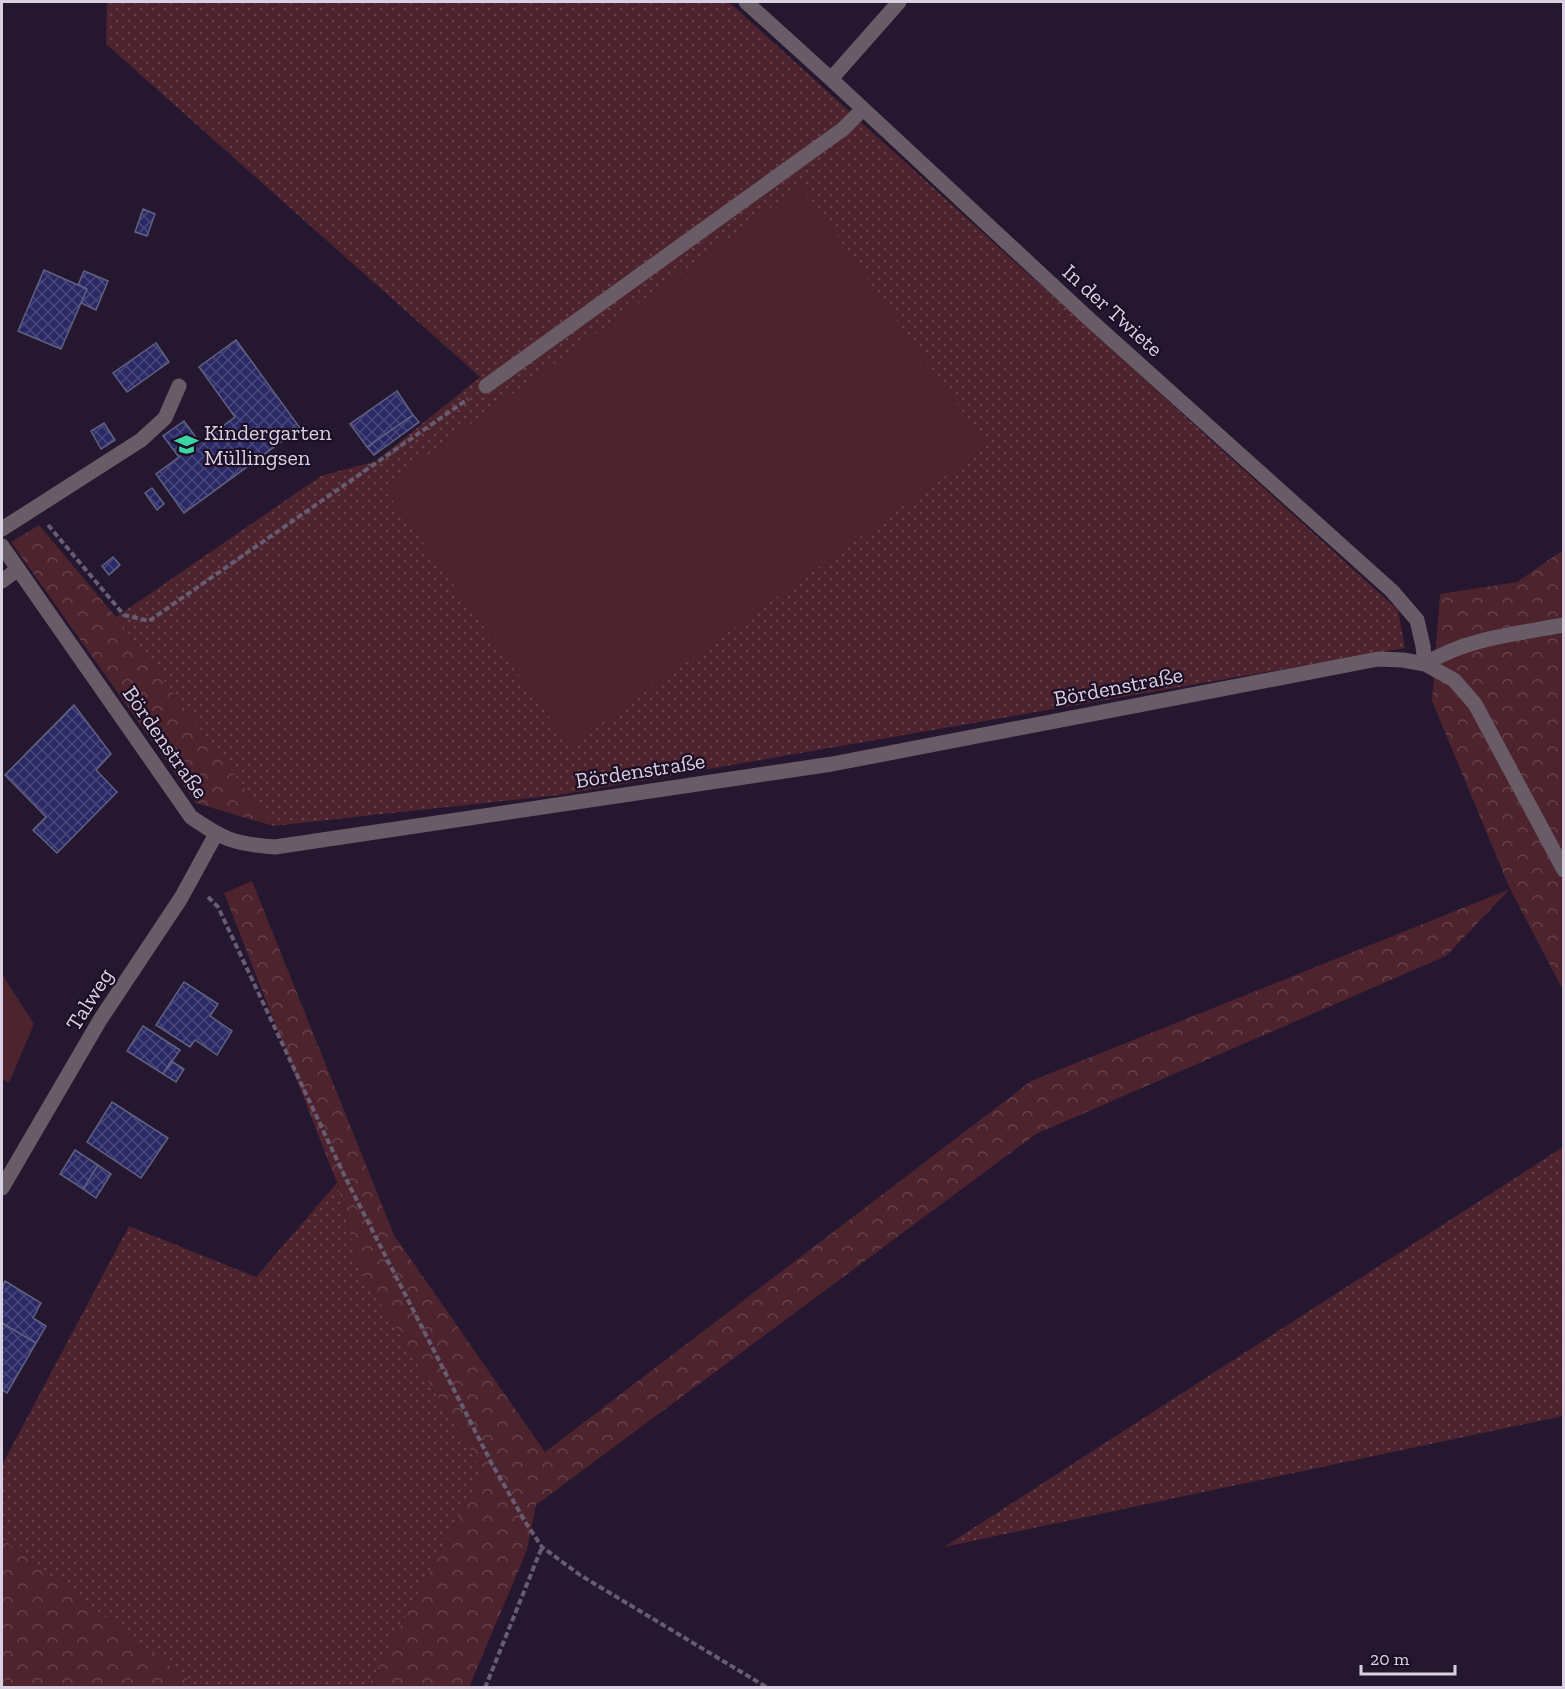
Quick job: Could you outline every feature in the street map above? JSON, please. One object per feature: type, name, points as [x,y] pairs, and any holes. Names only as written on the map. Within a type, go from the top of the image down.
[{"type":"street","name":"In der Twiete","points":[[746,2],[1089,319],[1392,591],[1417,620],[1424,646],[1425,664]]},
{"type":"street","points":[[831,79],[899,2]]},
{"type":"street","points":[[486,386],[843,129],[863,109]]},
{"type":"street","points":[[2,530],[141,440],[165,418],[179,386]]},
{"type":"street","name":"Bördenstraße","points":[[2,546],[191,817],[216,834],[243,845],[275,847],[832,764],[1378,659],[1425,664]]},
{"type":"street","points":[[2,580],[18,569]]},
{"type":"street","points":[[1425,664],[1468,643],[1563,626]]},
{"type":"street","points":[[1425,664],[1454,680],[1475,704],[1563,870]]},
{"type":"street","name":"Talweg","points":[[2,1188],[100,1020],[191,880],[216,834]]},
{"type":"path","points":[[47,524],[124,615],[150,621],[486,386]]},
{"type":"path","points":[[191,880],[218,907],[346,1179],[492,1464],[542,1547],[580,1575],[768,1688]]},
{"type":"path","points":[[485,1688],[542,1547]]},
{"type":"green space","points":[[107,2],[729,2],[1398,610],[1405,648],[559,795],[273,826],[116,617],[321,476],[376,461],[480,377],[106,44]]},
{"type":"green space","points":[[801,186],[987,446],[570,746],[383,487]]},
{"type":"green space","points":[[39,525],[116,617],[273,826],[196,803],[11,542]]},
{"type":"green space","points":[[1563,550],[1563,990],[1510,889],[1432,701],[1440,594],[1517,582]]},
{"type":"green space","points":[[252,881],[394,1235],[545,1452],[1031,1081],[1510,889],[1446,956],[1036,1134],[536,1505],[527,1550],[469,1687],[368,1687],[483,1471],[359,1268],[337,1183],[224,893]]},
{"type":"green space","points":[[2,974],[34,1024],[9,1083],[2,1079]]},
{"type":"green space","points":[[1563,1147],[1563,1416],[944,1547]]},
{"type":"green space","points":[[337,1183],[359,1268],[483,1471],[368,1687],[198,1688],[2,1539],[2,1465],[129,1226],[256,1277]]},
{"type":"green space","points":[[2,1539],[198,1687],[2,1687]]},
{"type":"building","points":[[143,209],[155,214],[147,236],[135,232]]},
{"type":"building","points":[[44,270],[87,289],[61,349],[18,331]]},
{"type":"building","points":[[84,271],[108,281],[96,310],[81,303],[87,289],[78,285]]},
{"type":"building","points":[[236,340],[300,428],[184,513],[156,474],[179,457],[163,436],[184,421],[200,443],[235,417],[199,367]]},
{"type":"building","points":[[156,343],[169,362],[127,392],[113,373]]},
{"type":"building","points":[[397,391],[413,415],[367,447],[350,424]]},
{"type":"building","points":[[413,415],[419,422],[374,455],[367,447]]},
{"type":"building","points":[[104,423],[115,440],[101,449],[91,431]]},
{"type":"building","points":[[152,488],[164,504],[157,510],[145,493]]},
{"type":"building","points":[[113,557],[120,565],[109,575],[102,566]]},
{"type":"building","points":[[74,705],[111,754],[96,770],[117,792],[57,853],[33,830],[46,817],[5,775]]},
{"type":"building","points":[[184,982],[218,1004],[210,1016],[232,1031],[217,1055],[195,1040],[190,1047],[156,1025]]},
{"type":"building","points":[[143,1026],[180,1050],[163,1074],[127,1051]]},
{"type":"building","points":[[171,1061],[184,1069],[176,1082],[163,1074]]},
{"type":"building","points":[[112,1102],[168,1138],[141,1178],[87,1142]]},
{"type":"building","points":[[75,1150],[98,1165],[83,1189],[60,1174]]},
{"type":"building","points":[[98,1165],[111,1174],[96,1198],[83,1189]]},
{"type":"building","points":[[5,1281],[41,1303],[33,1318],[46,1326],[36,1343],[2,1323],[2,1288]]},
{"type":"building","points":[[2,1323],[36,1343],[7,1393],[2,1390]]},
{"type":"place","name":"Kindergarten Müllingsen","points":[[186,445]]}]
